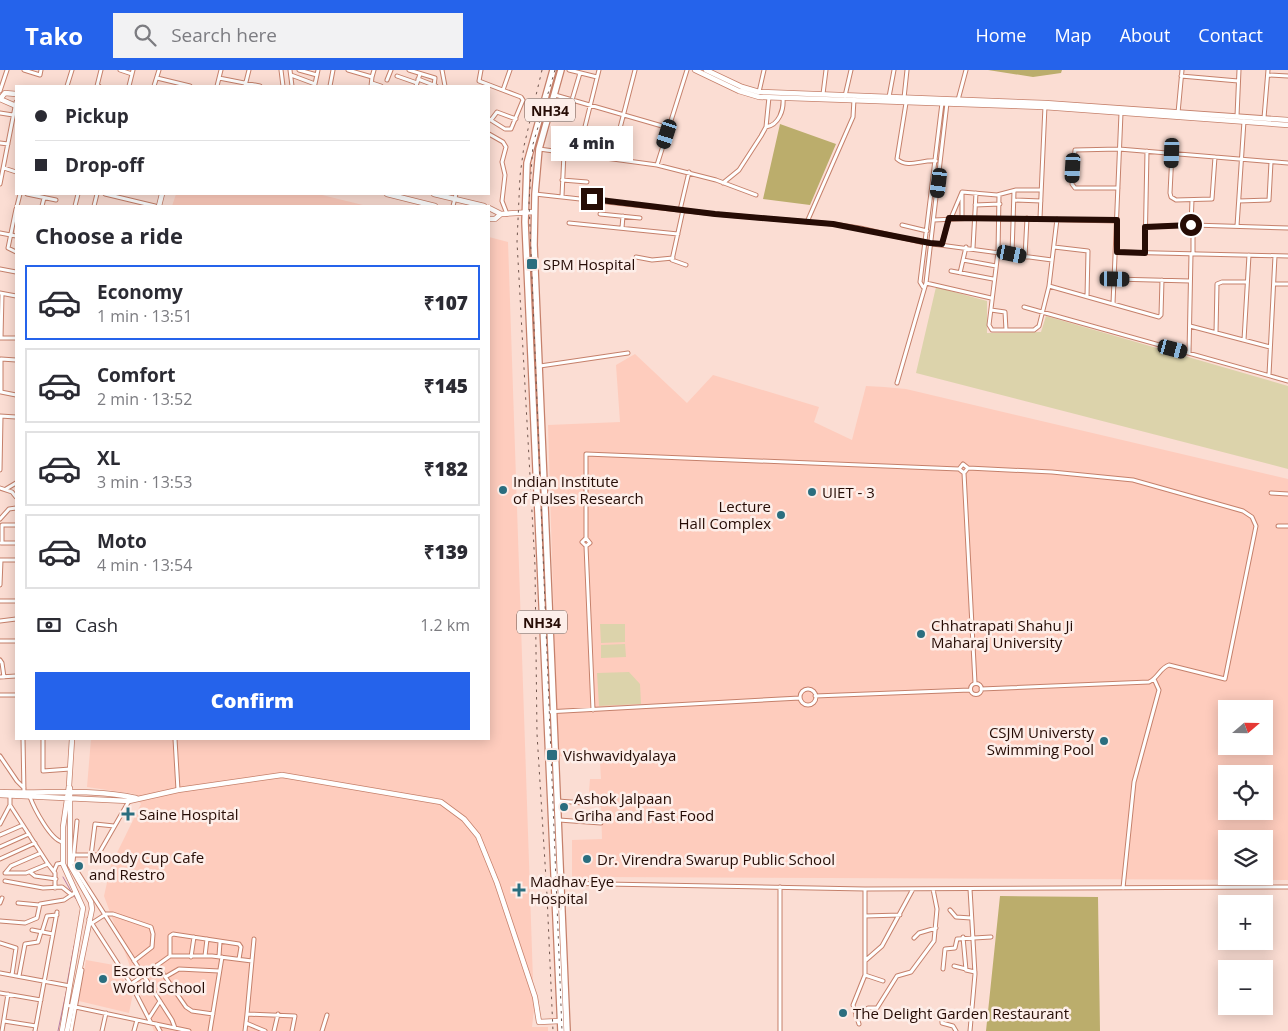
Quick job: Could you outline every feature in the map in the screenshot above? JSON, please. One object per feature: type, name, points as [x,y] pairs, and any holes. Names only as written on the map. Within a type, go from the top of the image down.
[{"type":"highway","name":"NH34","points":[[553,70],[527,163],[526,212],[534,443],[561,1031]]},
{"type":"highway","name":"NH34","points":[[562,70],[539,149],[534,212],[534,245],[566,1031]]},
{"type":"highway","points":[[534,443],[543,442]]},
{"type":"street","points":[[0,91],[7,70]]},
{"type":"street","points":[[24,70],[40,75],[41,70]]},
{"type":"street","points":[[67,85],[72,70]]},
{"type":"street","points":[[97,85],[101,70]]},
{"type":"street","points":[[120,70],[133,72],[130,85]]},
{"type":"street","points":[[154,85],[159,70]]},
{"type":"street","points":[[217,85],[221,70]]},
{"type":"street","points":[[219,78],[246,85],[249,70]]},
{"type":"street","points":[[282,70],[283,85]]},
{"type":"street","points":[[290,70],[292,85]]},
{"type":"street","points":[[299,70],[317,75]]},
{"type":"street","points":[[290,75],[313,84],[318,70]]},
{"type":"street","points":[[330,85],[333,70]]},
{"type":"street","points":[[348,70],[372,77]]},
{"type":"street","points":[[372,85],[374,70]]},
{"type":"street","points":[[387,80],[391,70]]},
{"type":"street","points":[[411,70],[435,78],[434,85]]},
{"type":"street","points":[[442,70],[445,85]]},
{"type":"street","points":[[481,70],[479,81],[490,85]]},
{"type":"street","points":[[503,90],[510,71],[504,70]]},
{"type":"street","points":[[569,70],[597,78]]},
{"type":"street","points":[[578,155],[599,70]]},
{"type":"street","points":[[612,159],[635,70]]},
{"type":"street","points":[[658,165],[687,70]]},
{"type":"street","points":[[695,70],[739,91],[769,97],[1045,105]]},
{"type":"street","points":[[706,70],[742,87],[759,92],[844,96],[854,99],[889,97],[905,100]]},
{"type":"street","points":[[759,92],[764,70]]},
{"type":"street","points":[[823,95],[826,70]]},
{"type":"street","points":[[844,96],[851,70]]},
{"type":"street","points":[[889,97],[894,70]]},
{"type":"street","points":[[907,70],[905,100],[896,154],[897,160],[912,164],[926,160],[936,161]]},
{"type":"street","points":[[958,100],[966,70]]},
{"type":"street","points":[[1178,114],[1182,70]]},
{"type":"street","points":[[1237,116],[1239,70]]},
{"type":"street","points":[[1264,118],[1268,70]]},
{"type":"street","points":[[572,100],[580,73]]},
{"type":"street","points":[[397,76],[417,83],[420,74]]},
{"type":"street","points":[[1268,75],[1288,76]]},
{"type":"street","points":[[1181,76],[1238,81]]},
{"type":"street","points":[[157,78],[181,85]]},
{"type":"street","points":[[490,85],[523,98],[516,119],[509,130],[490,119],[497,112],[516,119]]},
{"type":"street","points":[[15,94],[5,93],[0,99],[15,104]]},
{"type":"street","points":[[554,94],[622,116],[669,128]]},
{"type":"street","points":[[723,183],[742,167],[766,127],[769,97]]},
{"type":"street","points":[[766,127],[770,126],[783,112],[783,98]]},
{"type":"street","points":[[806,222],[853,117],[854,99]]},
{"type":"street","points":[[945,102],[958,100],[1288,120]]},
{"type":"street","points":[[923,288],[920,282],[945,102]]},
{"type":"street","points":[[896,383],[926,283],[945,102]]},
{"type":"street","points":[[1040,218],[1045,105]]},
{"type":"street","points":[[0,184],[15,108]]},
{"type":"street","points":[[1113,304],[1117,252],[1119,149],[1122,110]]},
{"type":"street","points":[[0,113],[13,115]]},
{"type":"street","points":[[1178,114],[1288,125]]},
{"type":"street","points":[[1237,226],[1244,122]]},
{"type":"street","points":[[490,135],[503,142],[506,147],[502,162],[505,175],[502,201],[508,213]]},
{"type":"street","points":[[0,143],[8,144]]},
{"type":"street","points":[[539,149],[658,165],[689,172],[756,195]]},
{"type":"street","points":[[1118,188],[1075,188],[1072,184],[1075,150],[1119,149],[1288,163]]},
{"type":"street","points":[[1145,253],[1147,151]]},
{"type":"street","points":[[562,196],[564,153]]},
{"type":"street","points":[[1172,153],[1171,196],[1176,200],[1213,198],[1215,157]]},
{"type":"street","points":[[1239,201],[1269,200],[1271,162]]},
{"type":"street","points":[[4,168],[15,172]]},
{"type":"street","points":[[686,265],[674,262],[673,258],[689,172]]},
{"type":"street","points":[[562,180],[587,182]]},
{"type":"street","points":[[962,192],[999,195],[1014,191],[1041,190]]},
{"type":"street","points":[[1012,254],[1014,191]]},
{"type":"street","points":[[962,192],[962,218]]},
{"type":"street","points":[[942,244],[950,218],[962,192]]},
{"type":"street","points":[[973,248],[976,193]]},
{"type":"street","points":[[535,194],[860,228],[925,243],[1052,260]]},
{"type":"street","points":[[31,195],[56,200]]},
{"type":"street","points":[[109,195],[151,205]]},
{"type":"street","points":[[131,200],[133,195]]},
{"type":"street","points":[[391,195],[431,205]]},
{"type":"street","points":[[999,195],[998,252],[991,298],[991,330],[1036,329],[1039,326],[1049,286],[1057,219]]},
{"type":"street","points":[[456,196],[481,205]]},
{"type":"street","points":[[42,205],[44,198]]},
{"type":"street","points":[[1014,200],[1041,201]]},
{"type":"street","points":[[1190,353],[1192,200]]},
{"type":"street","points":[[975,205],[1000,204]]},
{"type":"street","points":[[490,208],[508,213],[534,212]]},
{"type":"street","points":[[15,213],[8,249],[15,252]]},
{"type":"street","points":[[490,219],[495,219],[508,213]]},
{"type":"street","points":[[600,214],[640,218]]},
{"type":"street","points":[[622,228],[623,216]]},
{"type":"street","points":[[934,220],[950,218],[1117,220]]},
{"type":"street","points":[[1025,257],[1027,218]]},
{"type":"street","points":[[569,223],[678,234]]},
{"type":"street","points":[[902,225],[927,231]]},
{"type":"street","points":[[1145,227],[1192,225],[1288,228]]},
{"type":"street","points":[[0,233],[15,236]]},
{"type":"street","points":[[960,272],[966,247]]},
{"type":"street","points":[[1054,247],[1088,251],[1087,297]]},
{"type":"street","points":[[1117,252],[1288,256]]},
{"type":"street","points":[[1244,340],[1249,255]]},
{"type":"street","points":[[1269,375],[1275,256]]},
{"type":"street","points":[[636,257],[652,260],[673,258]]},
{"type":"street","points":[[963,260],[996,266]]},
{"type":"street","points":[[0,269],[15,272]]},
{"type":"street","points":[[951,271],[993,279]]},
{"type":"street","points":[[1115,279],[1190,281]]},
{"type":"street","points":[[1049,286],[1160,316],[1162,280]]},
{"type":"street","points":[[920,282],[991,298]]},
{"type":"street","points":[[1216,333],[1217,284],[1222,282],[1247,282]]},
{"type":"street","points":[[1274,284],[1288,284]]},
{"type":"street","points":[[15,296],[1,294],[1,338],[15,338]]},
{"type":"street","points":[[1024,307],[1288,381]]},
{"type":"street","points":[[990,310],[1005,311],[1006,330]]},
{"type":"street","points":[[1190,326],[1270,347]]},
{"type":"street","points":[[540,366],[628,353]]},
{"type":"street","points":[[15,360],[0,359],[0,392],[15,395]]},
{"type":"street","points":[[0,470],[1,416],[15,418]]},
{"type":"street","points":[[593,710],[586,546],[582,542],[586,538],[586,454],[959,469],[964,473]]},
{"type":"street","points":[[959,469],[963,464],[968,468],[1052,472],[1133,480],[1243,511],[1252,517],[1256,530],[1225,679],[1169,665],[1163,667],[1154,679],[1144,682],[981,689],[975,683]]},
{"type":"street","points":[[968,468],[964,473],[975,683],[970,690]]},
{"type":"street","points":[[6,489],[15,484]]},
{"type":"street","points":[[0,488],[6,489],[15,496]]},
{"type":"street","points":[[1271,494],[1288,494]]},
{"type":"street","points":[[0,519],[9,509],[15,508]]},
{"type":"street","points":[[15,525],[1,525],[1,543],[15,543]]},
{"type":"street","points":[[1278,526],[1288,526]]},
{"type":"street","points":[[0,585],[1,560],[15,560]]},
{"type":"street","points":[[0,601],[15,601]]},
{"type":"street","points":[[0,621],[15,619]]},
{"type":"street","points":[[0,641],[15,641]]},
{"type":"street","points":[[0,660],[2,663],[2,677],[15,676]]},
{"type":"street","points":[[1123,888],[1134,782],[1158,690],[1154,679]]},
{"type":"street","points":[[800,698],[802,692],[807,689],[813,691],[816,696]]},
{"type":"street","points":[[816,696],[970,690],[976,695],[981,689]]},
{"type":"street","points":[[0,695],[15,695]]},
{"type":"street","points":[[800,698],[803,703],[809,705],[814,702],[816,696]]},
{"type":"street","points":[[546,712],[800,698]]},
{"type":"street","points":[[24,740],[26,793]]},
{"type":"street","points":[[43,740],[43,771],[70,769]]},
{"type":"street","points":[[72,740],[69,786],[71,869],[91,902],[91,921],[131,984],[149,1018],[160,1031]]},
{"type":"street","points":[[175,740],[178,790]]},
{"type":"street","points":[[0,756],[53,835],[62,842]]},
{"type":"street","points":[[69,795],[129,801],[178,790],[287,775],[441,802],[464,819],[478,836],[498,883],[535,997],[539,1022],[560,1020]]},
{"type":"street","points":[[0,792],[121,795],[137,799]]},
{"type":"street","points":[[0,796],[26,793]]},
{"type":"street","points":[[69,795],[62,842],[63,863],[65,873],[83,908],[70,986],[71,1031]]},
{"type":"street","points":[[10,796],[10,805],[54,871],[56,888]]},
{"type":"street","points":[[558,800],[584,803]]},
{"type":"street","points":[[71,855],[91,856],[99,854],[129,801]]},
{"type":"street","points":[[0,824],[2,816],[10,805]]},
{"type":"street","points":[[558,820],[602,823]]},
{"type":"street","points":[[77,821],[71,855],[76,871],[106,914],[175,1028]]},
{"type":"street","points":[[91,856],[95,824],[114,826]]},
{"type":"street","points":[[0,835],[23,825]]},
{"type":"street","points":[[0,847],[29,834]]},
{"type":"street","points":[[0,858],[35,843]]},
{"type":"street","points":[[41,853],[11,866],[6,873],[30,872],[48,864]]},
{"type":"street","points":[[54,871],[58,863],[63,863]]},
{"type":"street","points":[[30,872],[35,876],[56,879]]},
{"type":"street","points":[[5,881],[42,888],[65,888],[74,893]]},
{"type":"street","points":[[553,883],[865,889],[1288,887]]},
{"type":"street","points":[[780,887],[780,1031]]},
{"type":"street","points":[[970,888],[975,972],[970,1031]]},
{"type":"street","points":[[859,1024],[853,1005],[865,975],[865,889]]},
{"type":"street","points":[[865,960],[881,948],[913,889]]},
{"type":"street","points":[[856,1016],[868,1008],[876,1008],[897,976],[912,970],[934,941],[936,909],[933,889]]},
{"type":"street","points":[[18,903],[39,905],[59,902],[74,893]]},
{"type":"street","points":[[0,903],[2,898]]},
{"type":"street","points":[[67,1031],[71,1006],[97,901]]},
{"type":"street","points":[[0,921],[29,922],[37,918],[39,905]]},
{"type":"street","points":[[950,910],[956,917],[971,918]]},
{"type":"street","points":[[19,976],[25,944],[38,942],[47,916],[56,913],[35,1031]]},
{"type":"street","points":[[91,921],[106,914],[146,924],[152,929],[152,947],[134,961]]},
{"type":"street","points":[[865,916],[900,915]]},
{"type":"street","points":[[914,938],[921,932],[936,928]]},
{"type":"street","points":[[32,930],[53,934]]},
{"type":"street","points":[[170,956],[171,935],[240,945],[239,959]]},
{"type":"street","points":[[191,957],[194,937]]},
{"type":"street","points":[[943,969],[945,948],[954,949],[956,940],[963,937],[991,937]]},
{"type":"street","points":[[963,937],[966,969]]},
{"type":"street","points":[[245,1031],[254,939]]},
{"type":"street","points":[[205,956],[207,940]]},
{"type":"street","points":[[210,1031],[221,956],[220,942]]},
{"type":"street","points":[[0,943],[16,948],[12,975]]},
{"type":"street","points":[[131,984],[170,956],[221,956],[252,961]]},
{"type":"street","points":[[158,965],[186,1008],[192,1011],[213,1014]]},
{"type":"street","points":[[954,966],[975,972]]},
{"type":"street","points":[[167,976],[179,969],[219,970]]},
{"type":"street","points":[[0,973],[70,986]]},
{"type":"street","points":[[865,975],[883,981]]},
{"type":"street","points":[[0,993],[41,1000]]},
{"type":"street","points":[[2,1031],[8,994]]},
{"type":"street","points":[[149,1018],[160,1001]]},
{"type":"street","points":[[71,1006],[190,1031]]},
{"type":"street","points":[[62,1031],[71,1006]]},
{"type":"street","points":[[942,1011],[942,1023],[953,1026],[956,1031]]},
{"type":"street","points":[[102,1031],[106,1013]]},
{"type":"street","points":[[247,1014],[296,1016],[292,1031]]},
{"type":"street","points":[[274,1031],[278,1014]]},
{"type":"street","points":[[322,1031],[327,1015]]},
{"type":"street","points":[[134,1031],[137,1020]]},
{"type":"street","points":[[4,1021],[36,1026]]},
{"type":"street","points":[[246,1023],[265,1031]]},
{"type":"shaded area","points":[[988,70],[1062,70],[1061,73],[1033,77]]},
{"type":"shaded area","points":[[780,124],[836,144],[810,205],[763,199]]},
{"type":"shaded area","points":[[176,195],[322,195],[363,205],[172,205]]},
{"type":"shaded area","name":"Indian Institute of Pulses Research","points":[[490,237],[508,242],[534,1010],[532,1027],[548,1027],[548,1031],[154,1031],[104,896],[111,865],[141,804],[135,794],[87,787],[91,740],[490,740]]},
{"type":"shaded area","points":[[936,287],[987,301],[987,333],[1041,332],[1046,316],[1288,386],[1288,469],[916,373]]},
{"type":"shaded area","name":"Chhatrapati Shahu Ji Maharaj University","points":[[635,354],[687,403],[713,375],[819,407],[814,422],[852,440],[866,386],[884,387],[906,389],[1288,479],[1288,880],[1273,880],[1273,830],[1218,830],[1218,880],[604,877],[603,880],[572,880],[572,840],[602,839],[601,807],[588,805],[590,779],[601,779],[600,761],[558,756],[548,425],[620,422],[616,365]]},
{"type":"shaded area","points":[[600,624],[625,624],[625,642],[601,643]]},
{"type":"shaded area","points":[[625,644],[626,657],[601,658],[601,645]]},
{"type":"shaded area","points":[[629,672],[640,684],[641,704],[599,706],[597,673]]},
{"type":"shaded area","points":[[1000,896],[1098,897],[1100,1031],[986,1031]]},
{"type":"shaded area","name":"Escorts World School","points":[[86,960],[114,965],[133,993],[129,1013],[79,1001]]},
{"type":"waterway","points":[[63,877],[72,893]]},
{"type":"waterway","points":[[74,896],[79,903]]},
{"type":"waterway","points":[[67,984],[74,946]]},
{"type":"waterway","points":[[58,1031],[67,988]]},
{"type":"railway","points":[[542,70],[524,146],[520,176],[517,242],[535,566],[537,734],[553,1031]]},
{"type":"railway","points":[[555,70],[533,144],[529,202],[562,1031]]},
{"type":"place","name":"SPM Hospital","points":[[532,264]]},
{"type":"place","name":"Indian Institute of Pulses Research","points":[[503,490]]},
{"type":"place","name":"UIET - 3","points":[[812,492]]},
{"type":"place","name":"Lecture Hall Complex","points":[[781,515]]},
{"type":"place","name":"Chhatrapati Shahu Ji Maharaj University","points":[[921,634]]},
{"type":"place","name":"CSJM Universty Swimming Pool","points":[[1104,741]]},
{"type":"place","name":"Vishwavidyalaya","points":[[552,755]]},
{"type":"place","name":"Ashok Jalpaan Griha and Fast Food","points":[[564,807]]},
{"type":"place","name":"Saine Hospital","points":[[128,814]]},
{"type":"place","name":"Dr. Virendra Swarup Public School","points":[[587,859]]},
{"type":"place","name":"Moody Cup Cafe and Restro","points":[[79,866]]},
{"type":"place","name":"Madhav Eye Hospital","points":[[519,890]]},
{"type":"place","name":"Escorts World School","points":[[103,979]]},
{"type":"place","name":"The Delight Garden Restaurant","points":[[843,1013]]},
{"type":"route","points":[[592,199],[715,214],[833,224],[860,228],[925,243],[942,244],[949,218],[1117,220],[1117,252],[1145,253],[1145,227],[1191,225]]}]
